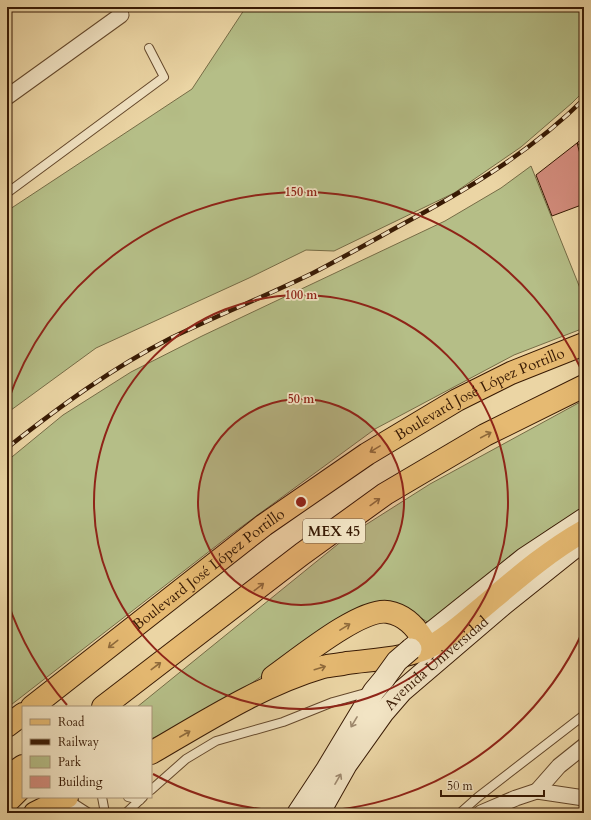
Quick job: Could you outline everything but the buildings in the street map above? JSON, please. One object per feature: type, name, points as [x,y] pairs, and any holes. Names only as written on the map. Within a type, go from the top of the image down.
[{"type":"main road","name":"Boulevard José López Portillo","points":[[33,706],[264,525],[367,454],[457,400],[511,373],[584,344]]},
{"type":"main road","name":"MEX 45","points":[[104,706],[302,554],[385,494],[485,435],[584,386]]},
{"type":"main road","points":[[152,752],[233,706],[292,678],[325,667],[394,658],[422,650],[435,644],[452,633],[543,559],[584,531]]},
{"type":"main road","points":[[233,706],[330,637],[353,622],[375,613],[388,612],[401,616],[416,628],[424,639]]},
{"type":"main road","points":[[7,726],[22,715]]},
{"type":"main road","points":[[7,777],[22,767]]},
{"type":"main road","points":[[7,802],[22,787]]},
{"type":"main road","points":[[40,811],[65,798]]},
{"type":"street","points":[[7,97],[121,15]]},
{"type":"street","name":"Avenida Universidad","points":[[306,812],[327,769],[378,685],[397,662],[525,558],[584,519]]},
{"type":"street","name":"Avenida Universidad","points":[[306,812],[346,765],[383,713],[402,691],[505,603],[584,540]]},
{"type":"street","points":[[537,791],[559,766],[584,746]]},
{"type":"street","points":[[481,813],[537,791],[584,798]]},
{"type":"lane","points":[[7,193],[164,77],[149,48]]},
{"type":"lane","points":[[152,789],[186,759],[216,741],[283,722],[378,685]]},
{"type":"lane","points":[[460,813],[478,797],[584,715]]},
{"type":"lane","points":[[102,798],[105,813]]},
{"type":"lane","points":[[126,813],[142,798]]},
{"type":"lane","points":[[40,811],[75,804],[88,813]]},
{"type":"green space","points":[[246,7],[584,7],[584,91],[521,147],[454,193],[334,251],[306,250],[249,278],[96,348],[7,413],[7,211],[192,89]]},
{"type":"green space","points":[[531,166],[584,298],[584,328],[514,355],[375,429],[229,536],[7,708],[7,461],[63,415],[131,372],[202,336],[445,221],[501,188]]},
{"type":"green space","points":[[584,400],[584,508],[549,529],[429,623],[418,616],[361,608],[246,687],[152,739],[152,706],[138,706],[348,536],[430,484]]},
{"type":"railway","points":[[7,448],[86,389],[149,350],[171,338],[313,273],[480,180],[545,134],[584,99]]}]
